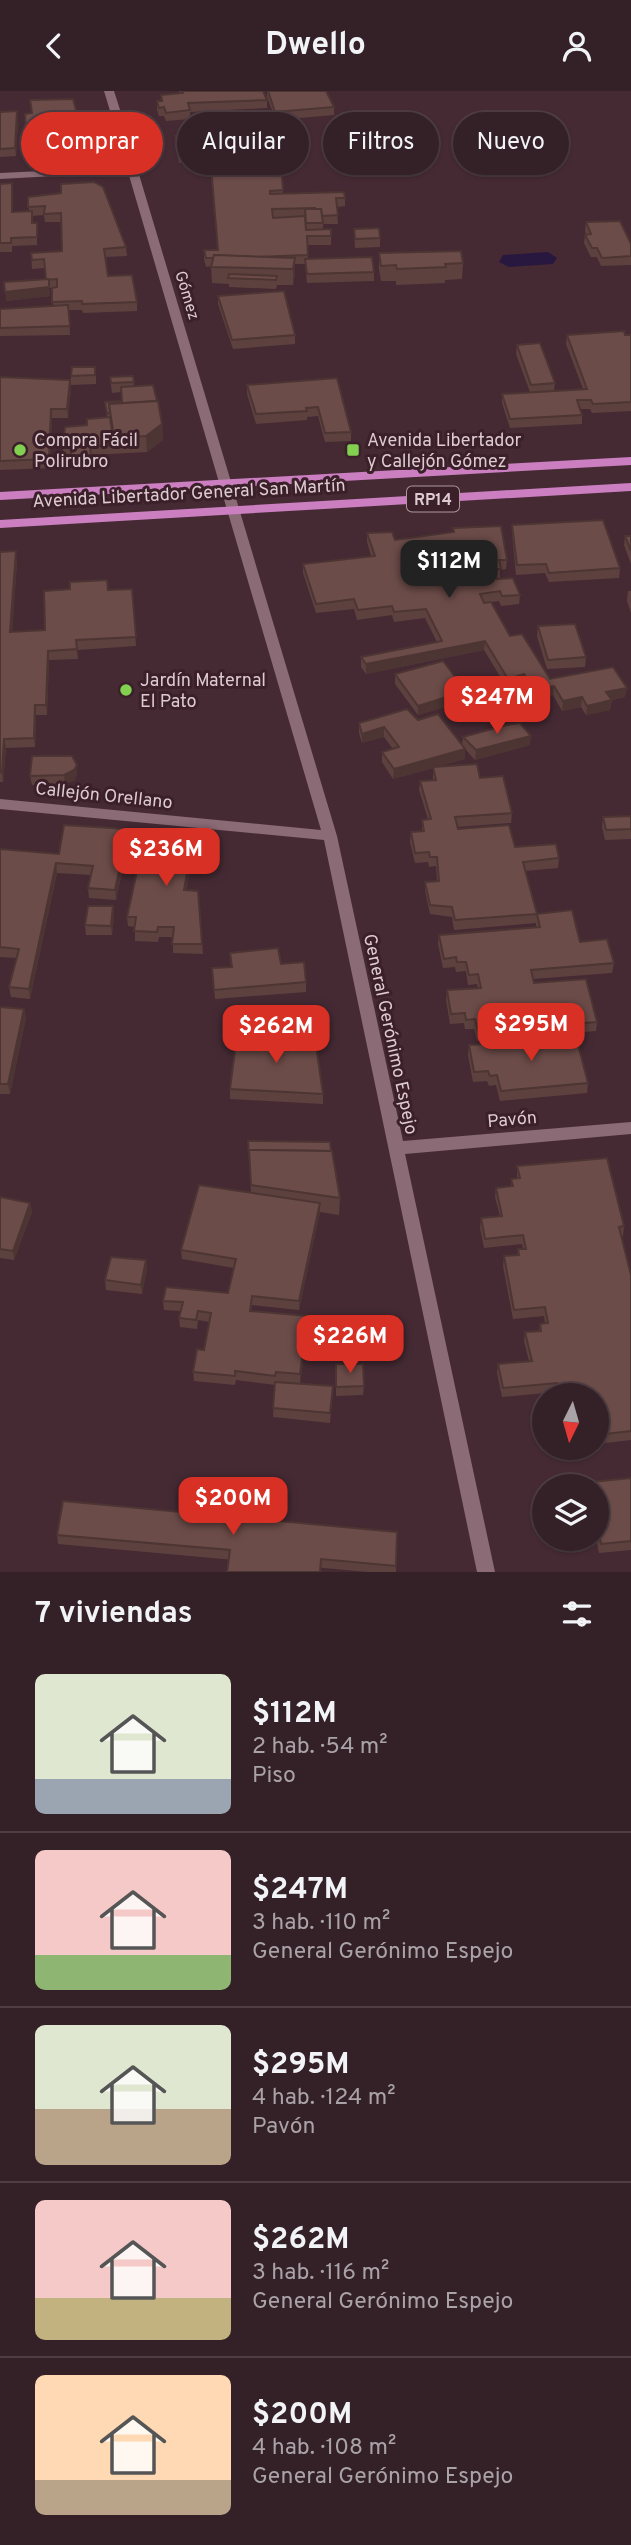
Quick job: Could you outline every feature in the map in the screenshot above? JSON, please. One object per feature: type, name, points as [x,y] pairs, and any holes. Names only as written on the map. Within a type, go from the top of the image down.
[{"type":"main road","name":"Avenida Libertador General San Martín","points":[[0,496],[631,461]]},
{"type":"main road","name":"Avenida Libertador General San Martín","points":[[0,524],[631,487]]},
{"type":"street","name":"Gómez","points":[[109,91],[116,112]]},
{"type":"street","points":[[0,176],[21,175]]},
{"type":"street","name":"Gómez","points":[[136,175],[234,510]]},
{"type":"street","name":"General Gerónimo Espejo","points":[[234,510],[330,836],[486,1572]]},
{"type":"street","name":"Callejón Orellano","points":[[0,804],[330,836]]},
{"type":"street","name":"Pavón","points":[[396,1148],[631,1128]]},
{"type":"shaded area","points":[[548,252],[557,258],[553,264],[509,267],[499,262],[503,255]]},
{"type":"building","points":[[182,91],[263,91],[267,100],[188,103],[190,110],[166,113],[164,107],[159,108],[157,101],[162,101],[161,95],[183,93]]},
{"type":"building","points":[[268,91],[326,91],[334,107],[275,112]]},
{"type":"building","points":[[73,99],[77,112],[32,112],[30,100]]},
{"type":"building","points":[[17,111],[15,148],[0,149],[0,112]]},
{"type":"building","points":[[212,175],[282,175],[283,190],[270,191],[270,194],[344,192],[345,198],[336,198],[338,215],[322,216],[321,209],[315,208],[272,209],[273,218],[305,216],[306,230],[331,229],[331,236],[307,236],[308,255],[214,255],[214,258],[206,258],[204,250],[218,250]]},
{"type":"building","points":[[94,182],[103,187],[126,247],[104,249],[108,276],[132,275],[137,302],[52,302],[52,288],[57,287],[57,279],[46,280],[44,259],[32,260],[31,253],[62,251],[61,213],[44,214],[45,206],[28,207],[28,197],[61,193],[61,184]]},
{"type":"building","points":[[12,183],[12,212],[32,211],[32,223],[37,223],[37,237],[11,238],[11,243],[0,243],[0,184]]},
{"type":"building","points":[[305,209],[321,209],[323,223],[306,223]]},
{"type":"building","points":[[620,221],[631,244],[631,256],[602,258],[585,235],[591,234],[586,222]]},
{"type":"building","points":[[379,228],[380,238],[355,239],[354,229]]},
{"type":"building","points":[[461,251],[463,263],[445,264],[446,267],[397,269],[396,265],[381,266],[379,253]]},
{"type":"building","points":[[214,255],[295,258],[293,269],[211,267]]},
{"type":"building","points":[[372,257],[374,272],[307,274],[305,259]]},
{"type":"building","points":[[229,274],[277,276],[276,280],[228,278]]},
{"type":"building","points":[[49,279],[49,287],[5,292],[4,282]]},
{"type":"building","points":[[284,291],[295,335],[232,340],[218,296]]},
{"type":"building","points":[[68,305],[70,326],[0,328],[0,309]]},
{"type":"building","points":[[624,331],[625,335],[631,335],[631,402],[593,404],[591,400],[577,400],[582,415],[510,419],[502,394],[587,389],[567,335]]},
{"type":"building","points":[[540,343],[555,383],[531,385],[517,345]]},
{"type":"building","points":[[72,367],[95,367],[95,375],[71,376]]},
{"type":"building","points":[[133,376],[134,382],[111,383],[110,377]]},
{"type":"building","points":[[0,377],[70,380],[67,409],[51,409],[49,459],[0,461]]},
{"type":"building","points":[[337,378],[351,432],[325,433],[318,407],[306,408],[307,411],[256,414],[247,385]]},
{"type":"building","points":[[153,385],[157,401],[109,404],[110,412],[107,414],[105,402],[122,401],[121,387]]},
{"type":"building","points":[[158,401],[162,424],[146,436],[114,437],[109,404]]},
{"type":"building","points":[[110,417],[114,445],[90,446],[91,458],[71,459],[71,447],[63,448],[65,427],[87,425],[87,419]]},
{"type":"building","points":[[603,520],[620,568],[549,573],[546,564],[517,565],[512,525]]},
{"type":"building","points":[[501,526],[507,560],[499,560],[501,569],[493,569],[497,579],[513,578],[520,595],[502,596],[500,591],[480,594],[484,603],[491,602],[510,636],[522,634],[550,679],[613,667],[627,688],[606,692],[612,700],[587,706],[582,697],[563,701],[554,686],[534,690],[524,674],[508,679],[485,641],[366,664],[361,657],[442,641],[426,609],[394,612],[392,606],[358,610],[354,599],[316,604],[303,564],[375,556],[367,533],[392,532],[395,540],[454,532],[453,528]],"holes":[[[478,562],[479,570],[470,570],[467,563]]]},
{"type":"building","points":[[625,536],[631,536],[631,551]]},
{"type":"building","points":[[16,551],[10,632],[45,630],[44,591],[70,589],[70,582],[107,580],[108,590],[132,589],[136,637],[76,640],[77,649],[48,651],[46,705],[35,705],[34,738],[4,739],[2,773],[0,552]]},
{"type":"building","points":[[575,624],[586,657],[548,660],[538,626]]},
{"type":"building","points":[[443,661],[469,690],[418,706],[395,674]]},
{"type":"building","points":[[407,709],[418,720],[438,714],[465,749],[394,769],[382,752],[399,747],[384,727],[362,734],[359,723]]},
{"type":"building","points":[[520,723],[531,736],[476,750],[463,737],[506,725]]},
{"type":"building","points":[[32,756],[72,756],[77,765],[74,770],[64,775],[30,776]]},
{"type":"building","points":[[477,764],[480,778],[503,776],[512,813],[455,817],[458,829],[509,825],[515,847],[556,844],[559,858],[523,862],[537,914],[455,920],[452,907],[430,905],[425,882],[439,881],[437,857],[430,857],[429,852],[415,853],[411,832],[424,831],[422,820],[431,819],[420,781],[436,780],[433,767]]},
{"type":"building","points":[[631,816],[631,829],[606,830],[603,817]]},
{"type":"building","points":[[64,825],[128,829],[115,890],[88,888],[93,866],[56,863],[29,989],[9,987],[19,949],[0,947],[0,849],[59,854]]},
{"type":"building","points":[[146,830],[194,834],[184,890],[198,891],[202,944],[172,944],[174,927],[158,927],[157,932],[134,931],[136,917],[127,917]]},
{"type":"building","points":[[88,906],[113,906],[111,926],[85,925]]},
{"type":"building","points":[[572,910],[580,942],[607,939],[614,963],[531,970],[534,983],[586,979],[597,1022],[478,1031],[475,1019],[466,1020],[465,1013],[451,1014],[447,990],[481,988],[478,974],[469,975],[466,962],[457,962],[456,957],[444,959],[439,935],[540,927],[537,914]]},
{"type":"building","points":[[278,948],[281,964],[304,962],[306,982],[214,990],[212,968],[232,967],[230,953]]},
{"type":"building","points":[[0,1007],[24,1009],[8,1084],[0,1084]]},
{"type":"building","points":[[237,1035],[315,1038],[323,1094],[230,1089]]},
{"type":"building","points":[[576,1037],[588,1083],[501,1091],[497,1075],[490,1076],[488,1071],[474,1072],[469,1045],[512,1042],[511,1039],[530,1038],[530,1041]]},
{"type":"building","points":[[248,1141],[330,1142],[331,1151],[249,1150],[249,1158]]},
{"type":"building","points":[[249,1150],[332,1151],[340,1198],[251,1185]]},
{"type":"building","points":[[607,1158],[624,1226],[619,1227],[631,1275],[631,1431],[609,1434],[609,1383],[532,1383],[532,1385],[503,1388],[498,1364],[532,1361],[525,1332],[541,1331],[540,1324],[548,1323],[545,1307],[514,1310],[504,1256],[519,1255],[518,1249],[526,1249],[523,1235],[485,1239],[481,1218],[502,1216],[496,1188],[513,1186],[511,1179],[520,1178],[517,1166]]},
{"type":"building","points":[[199,1185],[320,1203],[299,1301],[252,1296],[250,1311],[308,1316],[300,1374],[276,1372],[275,1376],[235,1371],[235,1376],[193,1372],[197,1349],[204,1350],[211,1313],[198,1311],[196,1320],[179,1318],[183,1302],[163,1301],[166,1287],[228,1293],[236,1259],[181,1250]]},
{"type":"building","points":[[0,1197],[30,1203],[13,1251],[0,1249]]},
{"type":"building","points":[[111,1257],[146,1260],[141,1285],[105,1280]]},
{"type":"building","points":[[336,1364],[363,1364],[364,1386],[336,1387]]},
{"type":"building","points":[[275,1382],[333,1386],[330,1413],[273,1408]]},
{"type":"building","points":[[631,1478],[631,1541],[609,1543],[609,1480]]},
{"type":"building","points":[[63,1501],[397,1532],[396,1566],[321,1559],[320,1572],[227,1572],[230,1550],[57,1535]]},
{"type":"place","name":"Compra Fácil Polirubro","points":[[20,450]]},
{"type":"place","name":"Avenida Libertador y Callejón Gómez","points":[[353,450]]},
{"type":"place","name":"Jardín Maternal El Pato","points":[[126,690]]}]
